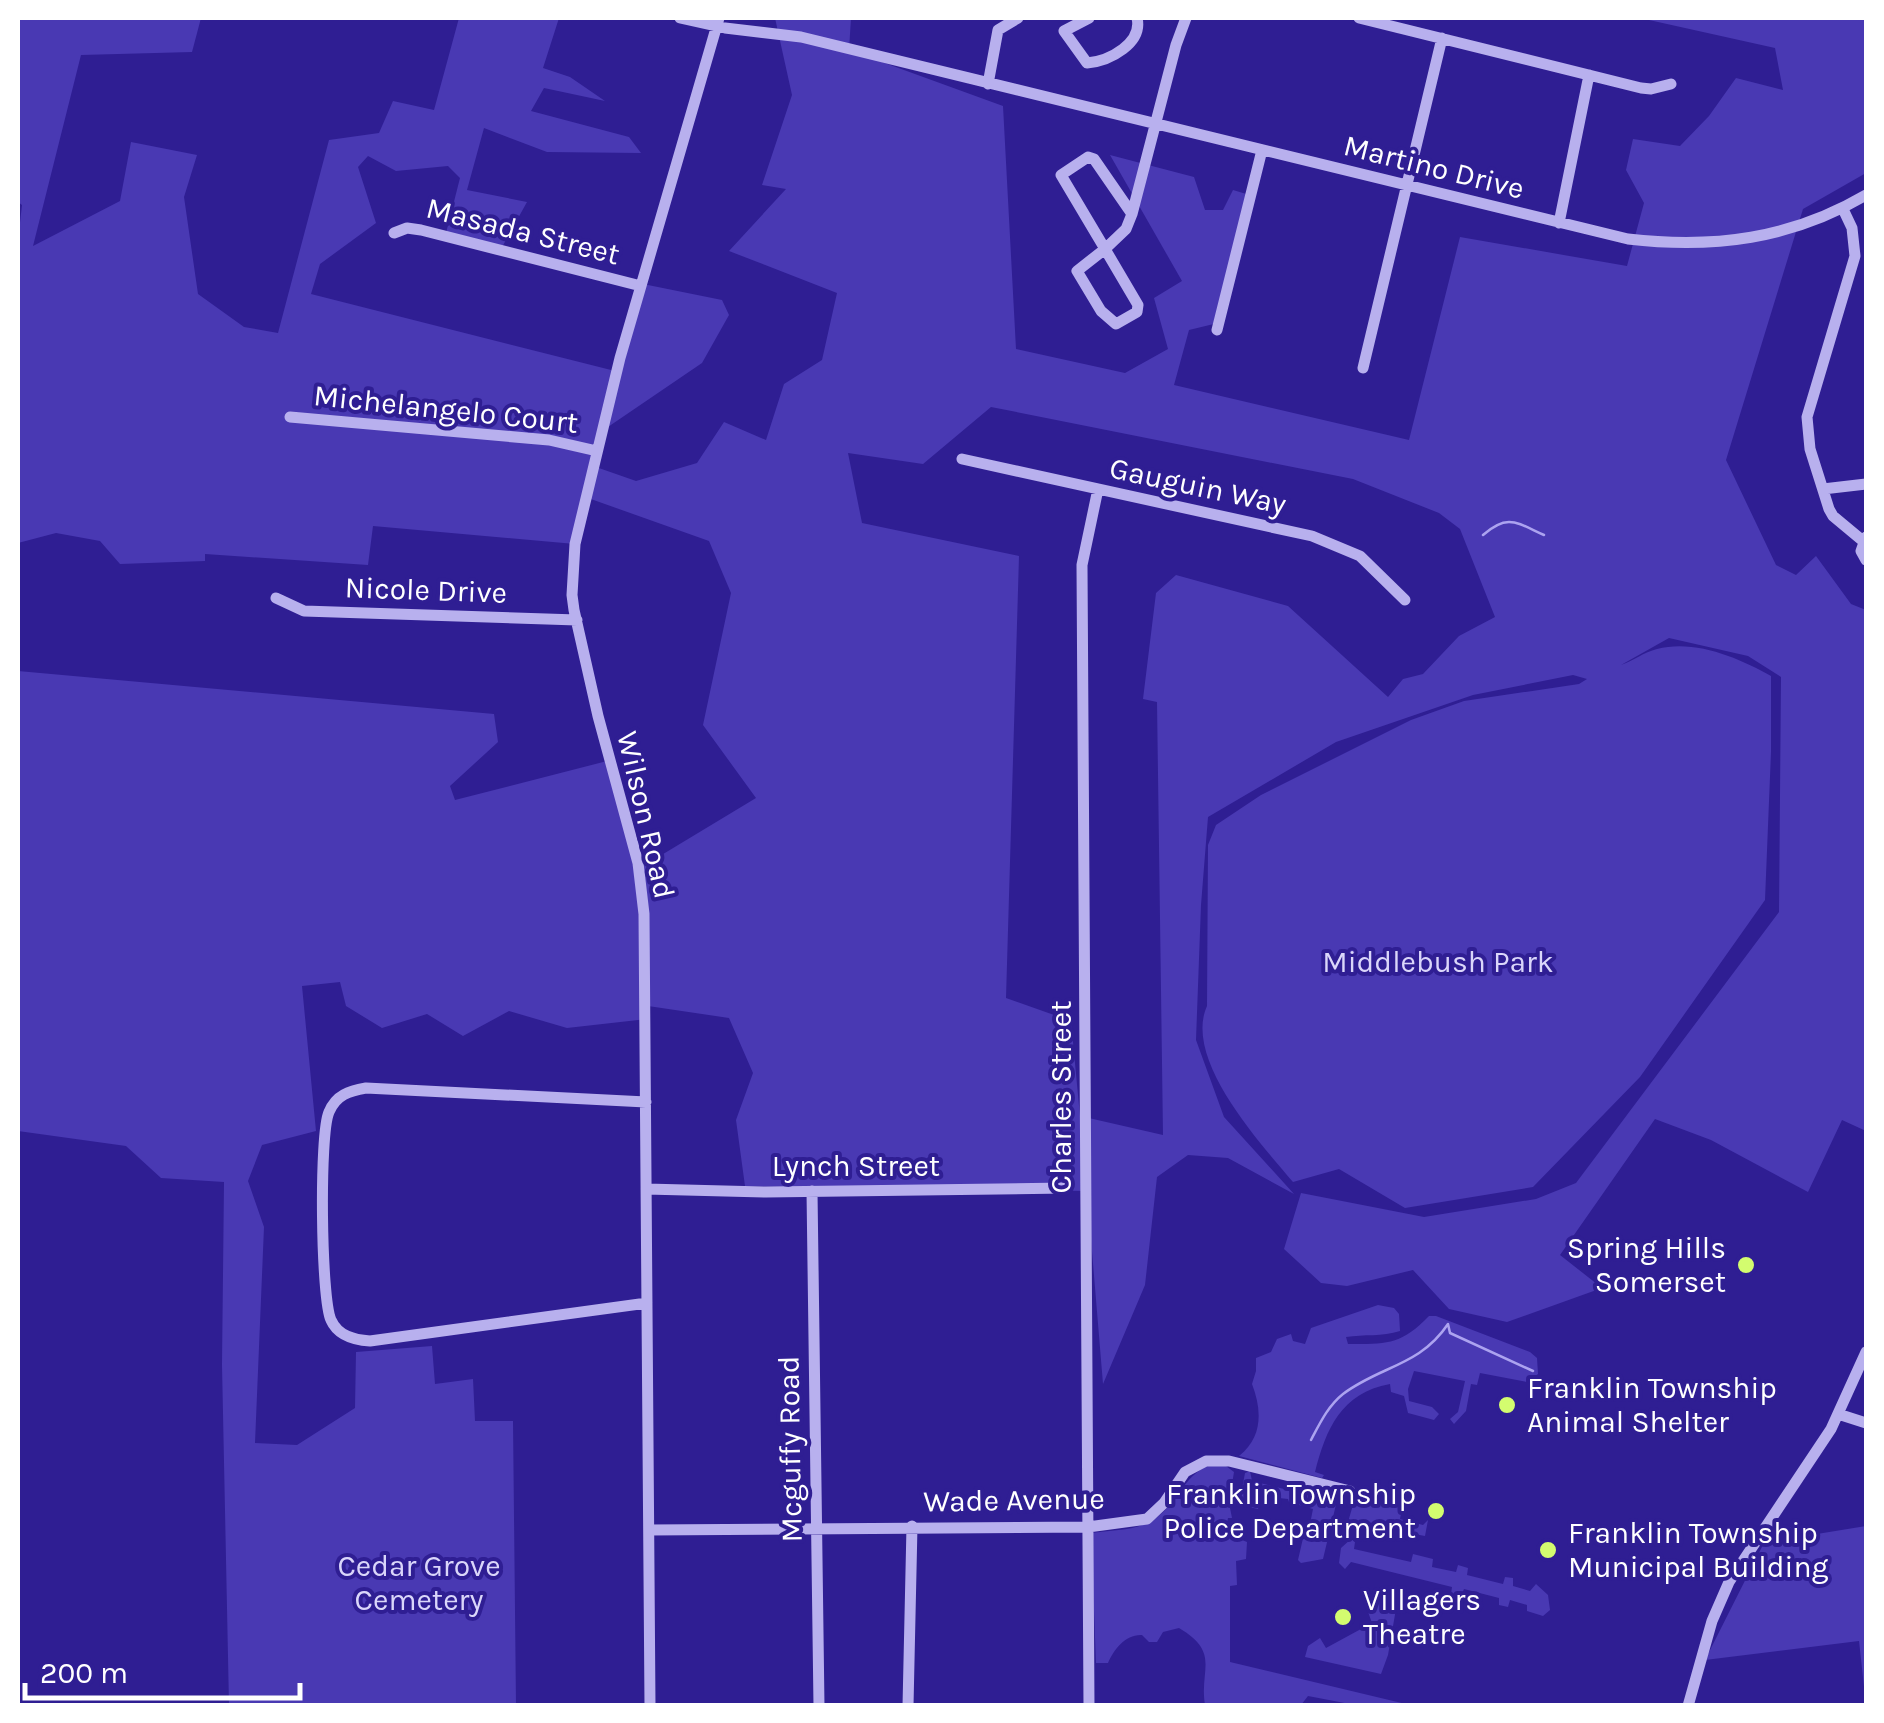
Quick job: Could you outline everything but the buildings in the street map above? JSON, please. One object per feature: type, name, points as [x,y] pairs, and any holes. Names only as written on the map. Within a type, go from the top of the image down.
[{"type":"street","name":"Martino Drive","points":[[680,18],[801,37],[1628,240],[1708,244],[1773,236],[1843,209],[1866,195]]},
{"type":"street","points":[[988,84],[996,24],[1018,18]]},
{"type":"street","points":[[1056,18],[1083,61],[1096,62],[1134,41],[1137,18]]},
{"type":"street","points":[[1064,31],[1088,18]]},
{"type":"street","points":[[1132,214],[1094,159],[1088,157],[1063,172],[1062,179],[1105,249],[1138,305],[1136,312],[1116,324],[1101,311],[1077,271],[1105,249],[1126,229],[1132,214],[1154,124],[1186,18]]},
{"type":"street","points":[[1358,18],[1651,90],[1671,84]]},
{"type":"street","name":"Wilson Road","points":[[650,1706],[644,914],[638,864],[598,716],[572,594],[575,544],[597,451],[718,22]]},
{"type":"street","points":[[1363,368],[1442,38]]},
{"type":"street","points":[[1559,223],[1589,75]]},
{"type":"street","points":[[1217,330],[1262,150]]},
{"type":"street","points":[[1843,209],[1852,228],[1855,256],[1807,417],[1810,449],[1833,516],[1865,539],[1860,550],[1866,560]]},
{"type":"street","name":"Masada Street","points":[[394,233],[407,228],[421,230],[641,286]]},
{"type":"street","name":"Michelangelo Court","points":[[290,417],[549,440],[597,451]]},
{"type":"street","name":"Gauguin Way","points":[[962,459],[1312,536],[1360,556],[1405,600]]},
{"type":"street","points":[[1823,489],[1866,484]]},
{"type":"street","name":"Charles Street","points":[[1090,1706],[1082,565],[1098,489]]},
{"type":"street","name":"Nicole Drive","points":[[276,598],[304,611],[577,620]]},
{"type":"street","points":[[646,1102],[464,1091],[366,1088],[346,1092],[337,1098],[326,1119],[324,1211],[325,1302],[332,1322],[348,1338],[370,1341],[647,1303]]},
{"type":"street","name":"Lynch Street","points":[[646,1189],[812,1192],[1066,1188]]},
{"type":"street","name":"Mcguffy Road","points":[[812,1192],[819,1706]]},
{"type":"street","points":[[1688,1706],[1712,1621],[1730,1582],[1838,1414],[1866,1352]]},
{"type":"street","points":[[1838,1414],[1866,1423]]},
{"type":"street","name":"Wade Avenue","points":[[650,1530],[1088,1526],[1147,1519],[1164,1504],[1185,1472],[1206,1461],[1229,1461],[1350,1491]]},
{"type":"street","points":[[908,1706],[912,1526]]},
{"type":"green space","points":[[18,18],[201,18],[192,52],[81,55],[33,246],[120,201],[131,142],[197,155],[184,197],[198,294],[244,327],[278,333],[329,140],[379,133],[393,101],[434,110],[459,18],[559,18],[543,68],[570,77],[605,101],[544,88],[531,111],[629,137],[641,153],[547,152],[484,128],[467,190],[527,202],[501,249],[446,233],[460,178],[448,166],[396,171],[368,156],[358,167],[376,223],[320,264],[311,294],[619,372],[643,284],[722,300],[729,315],[702,363],[605,429],[596,467],[636,481],[697,463],[724,422],[766,440],[784,384],[822,360],[837,293],[729,251],[786,189],[762,185],[792,95],[775,18],[851,18],[849,50],[1003,106],[1016,349],[1125,373],[1168,349],[1154,298],[1182,281],[1110,155],[1194,177],[1205,210],[1223,210],[1233,190],[1253,196],[1222,322],[1189,330],[1174,385],[1409,440],[1460,237],[1627,266],[1644,203],[1626,170],[1633,139],[1680,146],[1709,116],[1736,78],[1783,90],[1775,48],[1640,18],[1866,18],[1866,173],[1803,209],[1726,460],[1776,565],[1796,575],[1816,556],[1851,604],[1866,610],[1866,1131],[1842,1120],[1808,1192],[1711,1140],[1655,1119],[1560,1255],[1602,1288],[1507,1322],[1449,1309],[1413,1270],[1347,1286],[1321,1283],[1284,1249],[1301,1193],[1424,1217],[1536,1199],[1576,1183],[1779,912],[1781,677],[1748,656],[1669,638],[1621,665],[1657,649],[1686,646],[1731,657],[1771,676],[1765,900],[1640,1077],[1533,1187],[1405,1208],[1339,1169],[1293,1182],[1229,1099],[1206,1050],[1202,1027],[1207,1006],[1208,845],[1216,825],[1261,795],[1411,720],[1464,701],[1579,684],[1587,679],[1573,675],[1473,695],[1336,742],[1208,817],[1196,1040],[1224,1117],[1294,1194],[1228,1158],[1188,1155],[1157,1177],[1145,1285],[1103,1384],[1087,1191],[745,1186],[736,1120],[753,1073],[729,1018],[648,1006],[647,1019],[567,1028],[509,1011],[463,1036],[427,1014],[382,1028],[346,1006],[340,982],[302,986],[316,1131],[262,1145],[248,1181],[264,1227],[255,1443],[297,1445],[355,1408],[356,1352],[432,1346],[435,1384],[473,1379],[475,1421],[513,1421],[516,1705],[229,1705],[222,1365],[224,1182],[161,1178],[126,1146],[18,1131],[18,671],[494,714],[498,742],[450,786],[455,800],[611,760],[640,868],[756,798],[703,725],[731,593],[709,541],[588,498],[575,544],[373,526],[368,565],[205,554],[205,561],[120,564],[100,541],[56,533],[18,543],[18,240],[22,205],[18,202]],"holes":[[[991,407],[1353,479],[1439,513],[1460,529],[1495,617],[1459,636],[1423,674],[1403,679],[1388,697],[1288,606],[1176,575],[1156,593],[1143,699],[1157,702],[1163,1135],[1080,1116],[1071,1021],[1006,998],[1019,556],[862,523],[848,453],[923,464]]]},
{"type":"green space","points":[[1378,1305],[1394,1308],[1399,1314],[1400,1331],[1346,1337],[1348,1344],[1393,1341],[1410,1333],[1429,1316],[1436,1316],[1530,1352],[1537,1358],[1538,1374],[1527,1382],[1480,1373],[1477,1385],[1471,1384],[1466,1411],[1454,1424],[1450,1419],[1458,1412],[1465,1381],[1414,1371],[1409,1401],[1432,1407],[1439,1414],[1434,1420],[1408,1413],[1404,1396],[1391,1392],[1390,1384],[1373,1389],[1338,1415],[1324,1441],[1315,1472],[1324,1475],[1322,1478],[1239,1456],[1253,1440],[1258,1423],[1252,1384],[1256,1358],[1271,1352],[1277,1339],[1291,1334],[1293,1341],[1305,1344],[1311,1328]]},
{"type":"green space","points":[[1209,1465],[1226,1466],[1234,1472],[1229,1503],[1232,1518],[1228,1518],[1226,1528],[1232,1536],[1247,1542],[1246,1559],[1236,1561],[1237,1585],[1230,1586],[1230,1662],[1410,1705],[1355,1705],[1308,1696],[1301,1705],[1205,1705],[1204,1654],[1192,1637],[1179,1628],[1163,1632],[1157,1642],[1149,1642],[1142,1635],[1131,1637],[1117,1648],[1108,1663],[1096,1663],[1091,1533],[1131,1528],[1153,1520],[1192,1477]]},
{"type":"green space","points":[[1250,1471],[1252,1481],[1312,1496],[1315,1488],[1339,1492],[1323,1559],[1301,1563],[1298,1560],[1313,1509],[1288,1499],[1262,1496],[1258,1509],[1239,1505],[1245,1473]]},
{"type":"green space","points":[[1355,1498],[1403,1502],[1400,1519],[1423,1525],[1428,1520],[1425,1536],[1360,1524],[1358,1529],[1352,1529],[1348,1522]]},
{"type":"green space","points":[[1774,1523],[1817,1534],[1866,1526],[1866,1705],[1859,1641],[1705,1660]]},
{"type":"green space","points":[[1351,1539],[1354,1549],[1411,1562],[1413,1554],[1433,1559],[1432,1567],[1456,1572],[1458,1565],[1468,1568],[1467,1575],[1503,1584],[1505,1577],[1513,1578],[1513,1586],[1530,1591],[1536,1584],[1548,1595],[1550,1610],[1543,1616],[1527,1611],[1527,1605],[1510,1600],[1508,1607],[1499,1605],[1499,1598],[1464,1589],[1461,1596],[1451,1594],[1452,1587],[1351,1562],[1345,1569],[1339,1563],[1341,1548]]},
{"type":"green space","points":[[1383,1599],[1397,1603],[1381,1674],[1305,1657],[1308,1646],[1320,1638],[1326,1648],[1372,1623],[1367,1609]]},
{"type":"waterway","points":[[1483,535],[1506,522],[1544,535]]},
{"type":"waterway","points":[[1311,1440],[1343,1394],[1425,1349],[1448,1324],[1450,1333],[1533,1371]]},
{"type":"place","name":"Spring Hills Somerset","points":[[1746,1265]]},
{"type":"place","name":"Franklin Township Animal Shelter","points":[[1507,1405]]},
{"type":"place","name":"Franklin Township Police Department","points":[[1436,1511]]},
{"type":"place","name":"Franklin Township Municipal Building","points":[[1548,1550]]},
{"type":"place","name":"Villagers Theatre","points":[[1343,1617]]},
{"type":"park label","name":"Middlebush Park","points":[[1438,962]]},
{"type":"park label","name":"Cedar Grove Cemetery","points":[[419,1583]]}]
